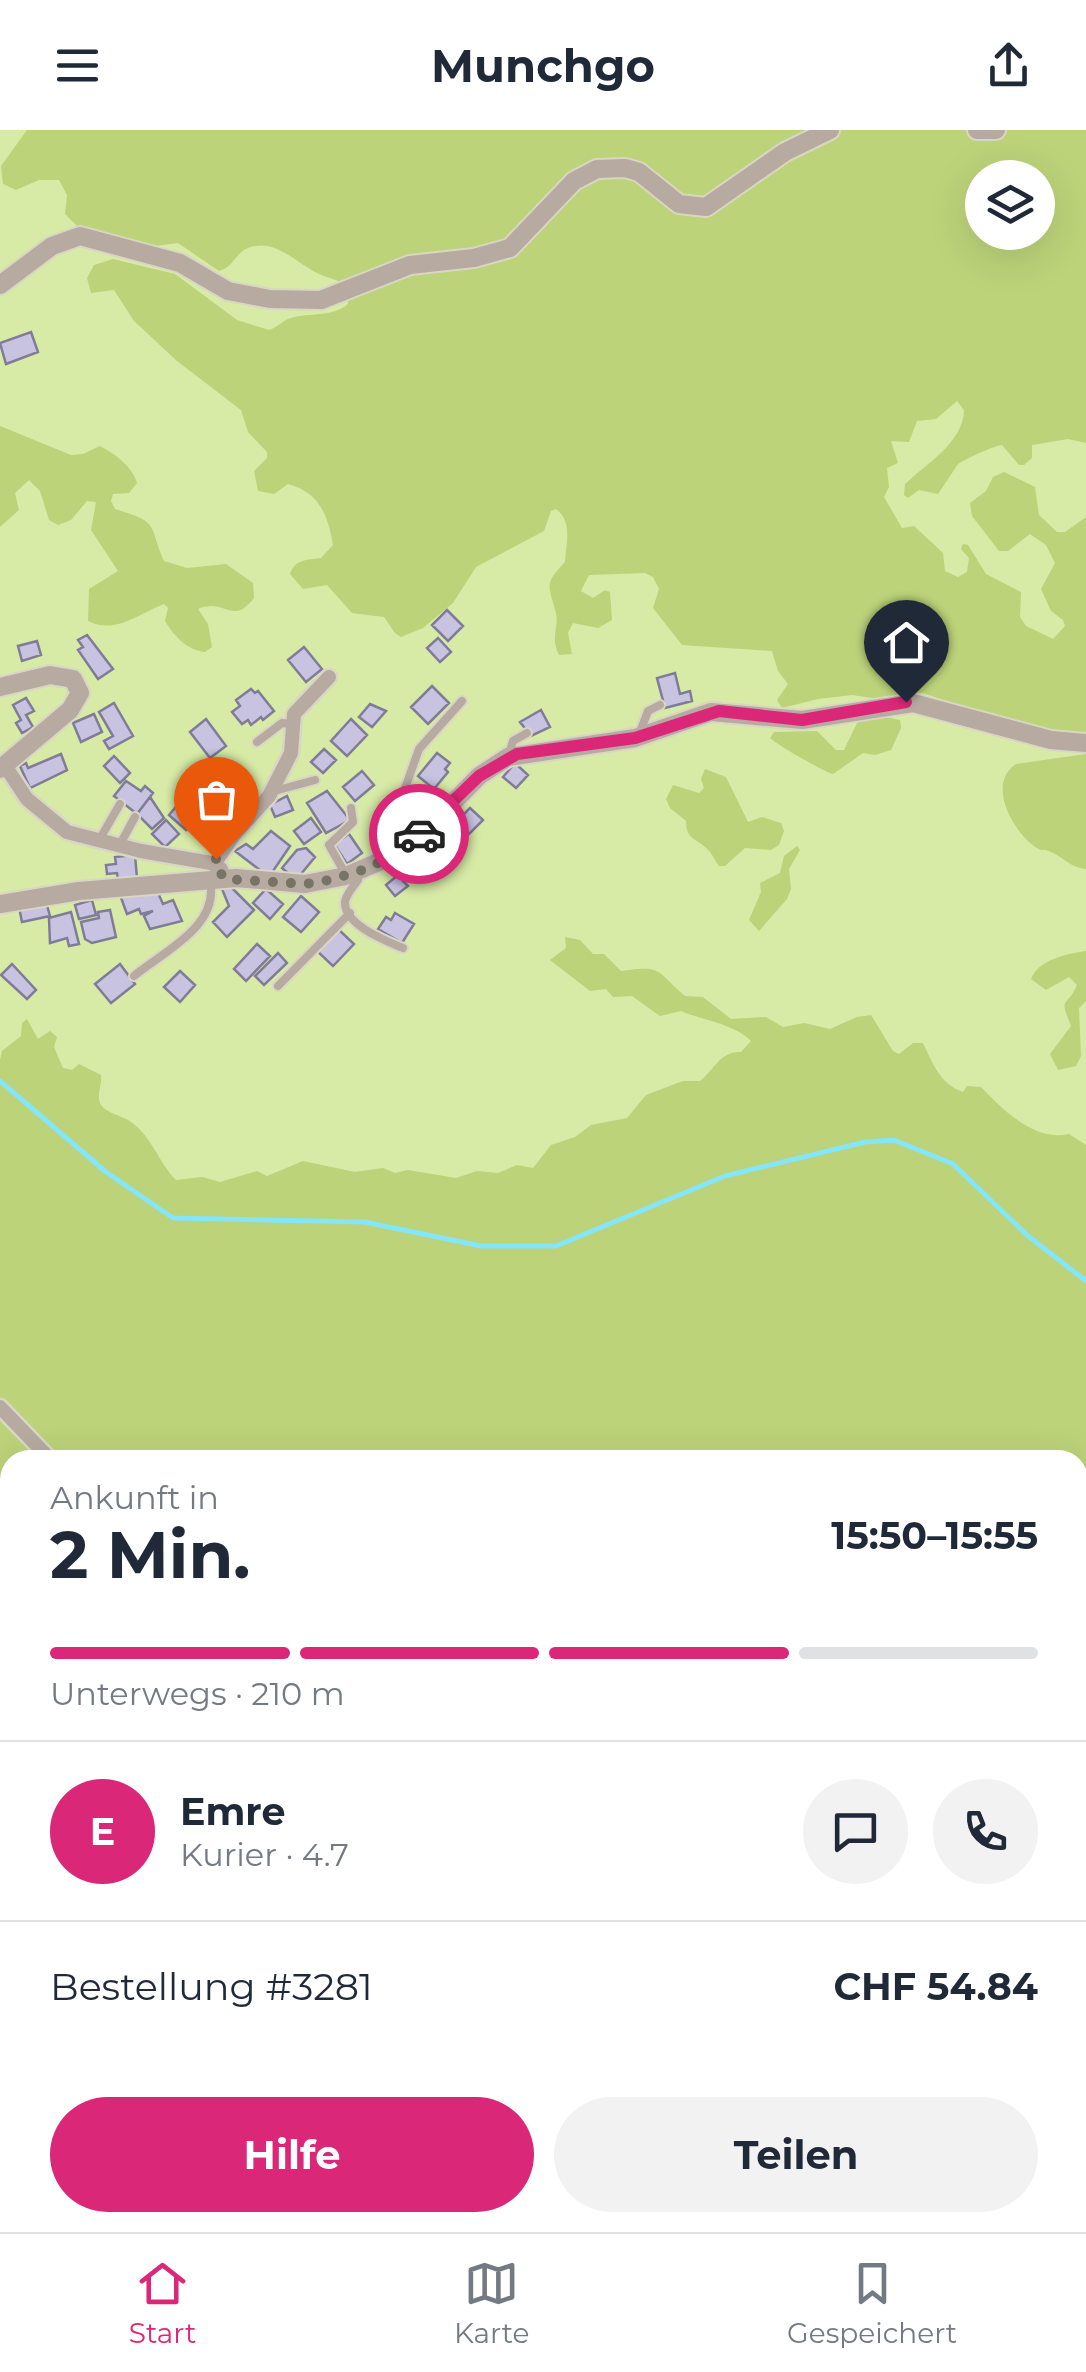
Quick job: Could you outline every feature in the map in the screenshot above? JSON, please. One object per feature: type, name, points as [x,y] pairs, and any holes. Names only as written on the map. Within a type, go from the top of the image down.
[{"type":"street","points":[[0,286],[52,246],[80,236],[180,263],[228,291],[282,300],[321,300],[410,265],[474,258],[510,248],[574,180],[597,169],[639,172],[679,204],[706,207],[785,152],[830,130]]},
{"type":"street","points":[[977,130],[996,130]]},
{"type":"street","points":[[0,686],[59,674],[73,679],[80,693],[70,710],[2,767],[27,800],[67,832],[216,874],[305,884],[352,874],[395,852],[439,817],[479,776],[509,756],[642,737],[700,715],[726,712],[802,720],[914,702],[1042,738],[1086,742]]},
{"type":"street","points":[[216,874],[240,827],[269,796],[291,753],[291,724],[298,709],[329,677]]},
{"type":"street","points":[[0,904],[216,874]]},
{"type":"street","points":[[0,1407],[41,1450]]},
{"type":"lane","points":[[395,852],[388,839],[420,749],[462,701]]},
{"type":"lane","points":[[642,737],[648,712],[660,704]]},
{"type":"lane","points":[[257,742],[282,723],[291,724]]},
{"type":"lane","points":[[509,756],[509,746],[526,733]]},
{"type":"lane","points":[[278,790],[315,780]]},
{"type":"lane","points":[[98,842],[120,804]]},
{"type":"lane","points":[[351,808],[353,822],[328,845],[358,880],[345,903],[370,932],[403,948]]},
{"type":"lane","points":[[119,846],[135,817]]},
{"type":"lane","points":[[134,976],[176,944],[206,914],[216,874]]},
{"type":"lane","points":[[278,986],[350,913]]},
{"type":"green space","points":[[0,130],[1086,130],[1086,1450],[0,1450]]},
{"type":"green space","points":[[27,130],[1086,130],[1086,443],[1068,439],[1032,445],[1032,458],[1024,465],[1019,465],[1002,445],[998,446],[958,464],[938,494],[919,490],[908,498],[904,495],[905,484],[942,452],[958,432],[964,410],[957,401],[936,419],[917,421],[909,442],[891,441],[898,463],[887,468],[889,487],[884,497],[902,528],[914,526],[943,553],[945,571],[958,577],[967,572],[969,558],[961,549],[963,544],[968,545],[986,574],[1021,592],[1020,617],[1026,626],[1053,639],[1065,626],[1051,611],[1041,589],[1055,563],[1046,545],[1030,534],[1008,551],[999,551],[972,516],[970,503],[986,491],[993,477],[1004,472],[1035,487],[1039,515],[1057,532],[1065,532],[1086,517],[1086,732],[1048,733],[922,693],[879,699],[852,695],[782,708],[777,700],[788,684],[778,671],[772,651],[682,645],[653,608],[659,589],[653,577],[645,573],[589,575],[581,591],[593,598],[605,590],[610,592],[612,620],[598,628],[573,623],[568,633],[572,654],[559,655],[550,586],[565,562],[567,533],[565,520],[556,509],[551,511],[544,531],[476,567],[453,603],[423,628],[401,637],[384,617],[352,613],[327,585],[303,589],[290,574],[292,569],[302,561],[321,558],[333,545],[320,506],[307,493],[288,484],[274,494],[258,491],[254,471],[267,458],[267,452],[248,432],[241,410],[177,361],[134,321],[114,290],[91,293],[87,278],[94,265],[113,259],[175,274],[237,320],[269,330],[291,318],[341,308],[348,304],[347,287],[267,246],[248,248],[219,271],[178,243],[148,247],[79,228],[65,214],[67,195],[59,180],[39,180],[16,190],[3,184],[1,166]]},
{"type":"green space","points":[[0,426],[71,455],[100,446],[111,452],[127,466],[137,483],[129,493],[113,494],[111,501],[115,509],[151,526],[164,561],[187,568],[226,564],[253,583],[254,598],[240,610],[215,606],[198,609],[208,624],[212,647],[205,652],[187,645],[173,632],[165,621],[168,608],[164,604],[118,624],[88,621],[89,589],[118,571],[91,530],[96,502],[87,501],[71,520],[58,525],[49,520],[40,491],[29,480],[15,493],[19,510],[0,527]]},
{"type":"green space","points":[[873,714],[900,720],[901,728],[891,750],[875,755],[863,753],[833,774],[770,738],[774,732],[817,731],[836,750],[844,750],[857,723]]},
{"type":"green space","points":[[1086,754],[1086,869],[1038,849],[1027,840],[1011,819],[1003,783],[1016,764]]},
{"type":"green space","points":[[705,769],[726,777],[748,822],[762,817],[781,823],[784,831],[779,845],[771,850],[745,848],[725,866],[719,866],[691,836],[686,821],[670,808],[666,799],[673,785],[699,793],[704,788],[701,779]]},
{"type":"green space","points":[[797,846],[800,850],[789,869],[791,889],[787,899],[759,931],[749,920],[761,892],[760,883],[780,873],[784,856]]},
{"type":"green space","points":[[565,937],[580,940],[593,954],[604,954],[621,971],[652,969],[685,996],[703,997],[731,1019],[766,1017],[783,1027],[804,1023],[830,1029],[871,1015],[893,1051],[899,1054],[913,1043],[923,1043],[948,1084],[963,1092],[967,1086],[981,1087],[1020,1122],[1044,1133],[1069,1134],[1086,1145],[1086,1450],[0,1450],[0,1060],[2,1051],[21,1036],[22,1023],[27,1019],[38,1039],[50,1031],[57,1037],[54,1047],[63,1068],[72,1070],[79,1064],[101,1075],[100,1104],[139,1128],[176,1180],[202,1177],[220,1182],[257,1171],[267,1176],[303,1161],[355,1172],[383,1168],[395,1173],[408,1170],[456,1178],[477,1171],[498,1173],[517,1165],[533,1168],[551,1145],[575,1137],[591,1125],[627,1118],[646,1095],[683,1081],[700,1081],[723,1058],[741,1052],[751,1041],[727,1026],[681,1011],[660,1016],[632,996],[613,997],[606,989],[590,991],[550,960],[566,948]]},
{"type":"green space","points":[[1086,951],[1086,1001],[1079,1008],[1081,1056],[1076,1066],[1058,1070],[1050,1054],[1071,1026],[1065,1003],[1077,985],[1069,977],[1046,990],[1031,979],[1047,962]]},
{"type":"building","points":[[31,332],[38,352],[6,364],[0,343]]},
{"type":"building","points":[[447,610],[463,626],[448,641],[432,625]]},
{"type":"building","points":[[87,635],[113,669],[98,679],[78,650],[83,647],[78,640]]},
{"type":"building","points":[[438,638],[451,652],[440,662],[427,648]]},
{"type":"building","points":[[37,641],[41,655],[22,661],[18,646]]},
{"type":"building","points":[[304,647],[322,669],[306,682],[288,660]]},
{"type":"building","points":[[675,673],[680,694],[690,691],[692,701],[665,708],[657,678]]},
{"type":"building","points":[[432,686],[449,703],[428,724],[411,707]]},
{"type":"building","points":[[251,689],[258,691],[274,711],[251,725],[248,720],[242,724],[232,712],[240,706],[236,700]]},
{"type":"building","points":[[26,698],[34,711],[26,715],[33,727],[22,733],[16,723],[21,720],[13,705]]},
{"type":"building","points":[[114,703],[133,736],[109,749],[104,741],[113,736],[99,712]]},
{"type":"building","points":[[370,704],[386,711],[372,727],[359,717]]},
{"type":"building","points":[[541,710],[550,727],[531,736],[520,722]]},
{"type":"building","points":[[94,714],[102,732],[81,742],[73,723]]},
{"type":"building","points":[[206,719],[226,746],[210,758],[190,732]]},
{"type":"building","points":[[351,719],[367,735],[347,756],[331,741]]},
{"type":"building","points":[[324,749],[336,760],[323,773],[311,762]]},
{"type":"building","points":[[437,753],[450,763],[445,769],[448,772],[434,789],[418,776]]},
{"type":"building","points":[[61,754],[67,770],[30,788],[20,766],[26,763],[28,768]]},
{"type":"building","points":[[114,756],[130,773],[120,783],[104,766]]},
{"type":"building","points":[[515,763],[528,775],[516,788],[503,777]]},
{"type":"building","points":[[362,771],[374,785],[355,801],[343,787]]},
{"type":"building","points":[[126,781],[141,791],[145,786],[153,793],[137,814],[114,796]]},
{"type":"building","points":[[229,791],[245,815],[219,842],[200,814]]},
{"type":"building","points":[[327,791],[350,820],[326,833],[307,803]]},
{"type":"building","points":[[287,796],[293,810],[275,817],[270,805]]},
{"type":"building","points":[[150,797],[164,818],[152,829],[137,814]]},
{"type":"building","points":[[180,802],[196,818],[186,830],[169,815]]},
{"type":"building","points":[[470,808],[483,820],[468,835],[455,823]]},
{"type":"building","points":[[311,818],[321,832],[304,844],[294,831]]},
{"type":"building","points":[[166,820],[179,834],[165,847],[152,834]]},
{"type":"building","points":[[271,831],[290,846],[269,877],[235,851],[246,844],[253,849]]},
{"type":"building","points":[[349,834],[362,853],[347,864],[334,844]]},
{"type":"building","points":[[306,848],[315,857],[296,880],[282,868],[297,850]]},
{"type":"building","points":[[409,853],[421,867],[403,881],[408,886],[395,896],[386,885],[398,875],[392,867]]},
{"type":"building","points":[[135,855],[137,878],[118,880],[117,873],[107,874],[106,865],[116,864],[115,857]]},
{"type":"building","points":[[231,887],[254,910],[227,937],[213,922],[229,906],[222,889]]},
{"type":"building","points":[[266,889],[283,904],[270,919],[253,903]]},
{"type":"building","points":[[158,893],[163,904],[173,900],[182,921],[150,929],[144,916],[153,911],[141,914],[139,909],[127,914],[120,895]]},
{"type":"building","points":[[301,896],[319,912],[301,932],[283,917]]},
{"type":"building","points":[[92,900],[96,915],[79,919],[75,905]]},
{"type":"building","points":[[46,902],[50,916],[22,922],[19,907]]},
{"type":"building","points":[[110,910],[116,937],[92,943],[85,939],[81,922],[99,918],[98,912]]},
{"type":"building","points":[[71,912],[79,944],[69,946],[67,938],[50,943],[49,918]]},
{"type":"building","points":[[395,913],[414,924],[402,943],[378,929],[386,917],[391,920]]},
{"type":"building","points":[[338,929],[354,944],[333,966],[317,951]]},
{"type":"building","points":[[257,944],[270,956],[246,981],[234,969]]},
{"type":"building","points":[[278,953],[287,963],[264,985],[255,976]]},
{"type":"building","points":[[12,964],[36,990],[27,999],[1,975]]},
{"type":"building","points":[[120,964],[135,984],[111,1003],[95,984]]},
{"type":"building","points":[[180,971],[195,985],[180,1002],[164,987]]},
{"type":"waterway","points":[[0,1081],[106,1172],[173,1218],[365,1222],[481,1246],[556,1246],[725,1176],[865,1142],[894,1140],[953,1164],[1028,1236],[1086,1281]]},
{"type":"way so far","points":[[216,859],[214,864],[225,879],[305,884],[365,870],[419,834]]},
{"type":"route","points":[[419,834],[479,776],[517,754],[635,738],[719,711],[802,720],[906,702]]}]
